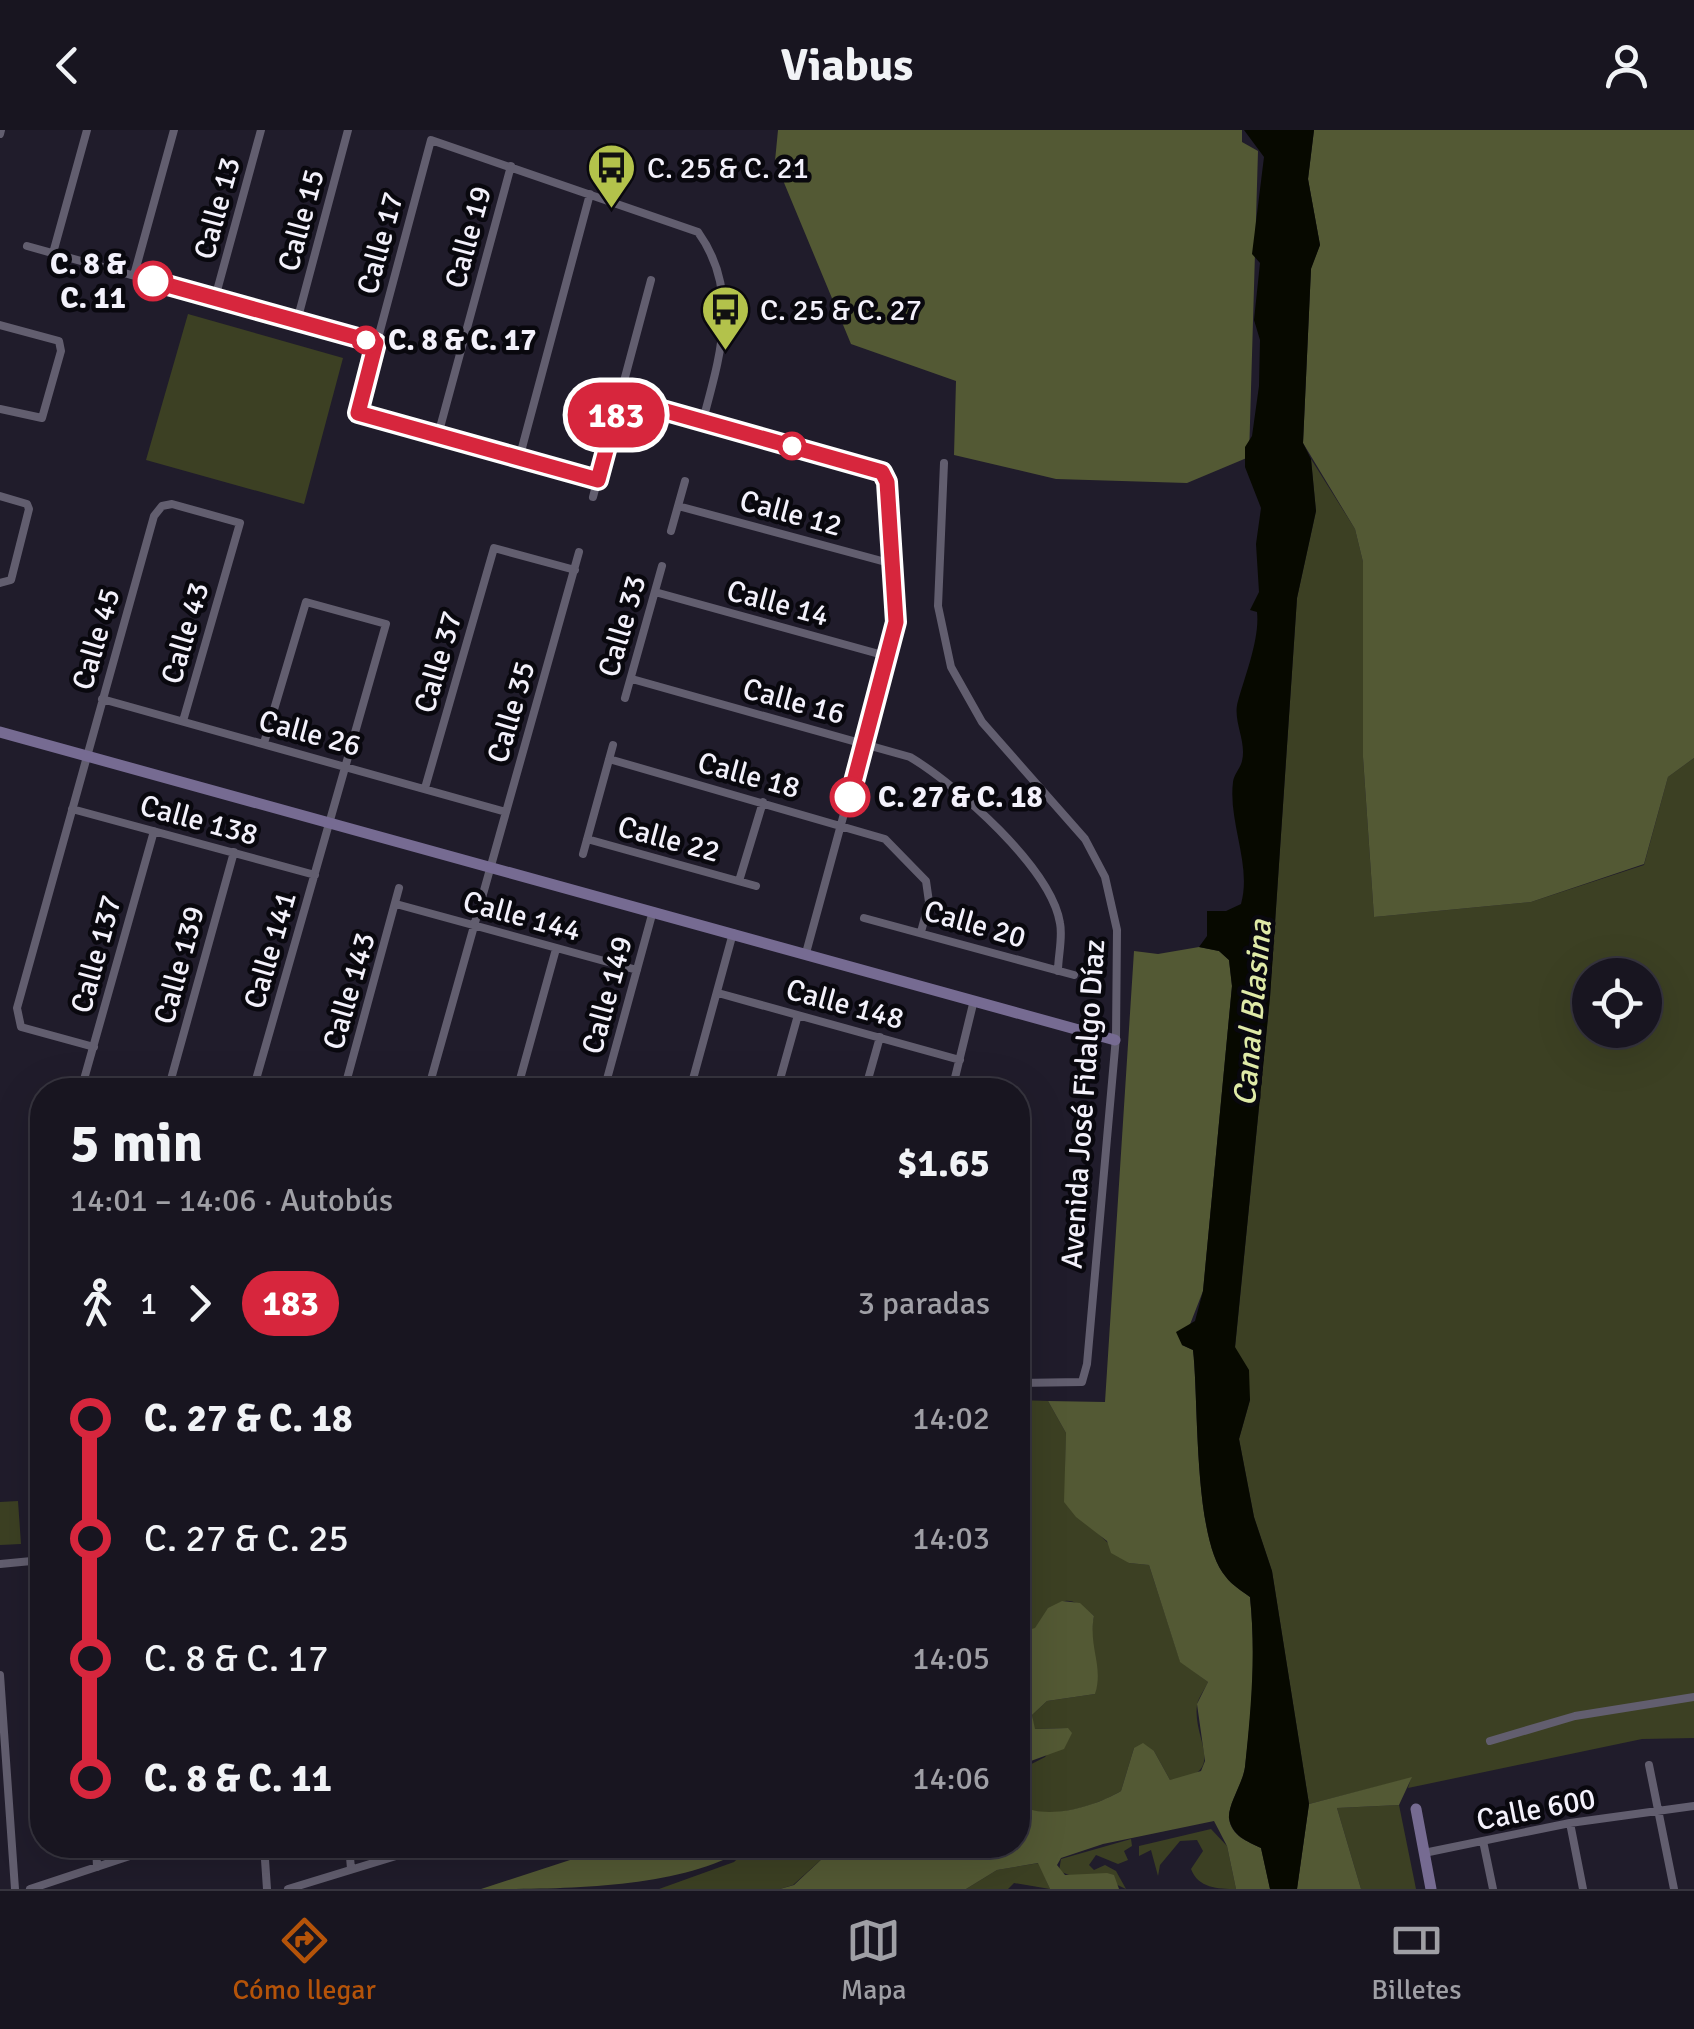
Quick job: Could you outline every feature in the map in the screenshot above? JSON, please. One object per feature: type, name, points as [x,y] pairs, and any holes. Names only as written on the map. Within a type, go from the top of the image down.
[{"type":"street","points":[[54,254],[88,130]]},
{"type":"street","points":[[134,275],[174,130]]},
{"type":"street","name":"Calle 13","points":[[215,298],[261,130]]},
{"type":"street","name":"Calle 15","points":[[297,321],[348,130]]},
{"type":"street","name":"Calle 17","points":[[438,435],[359,414],[431,140],[511,166]]},
{"type":"street","points":[[511,166],[698,232],[708,247],[726,332],[702,420]]},
{"type":"street","name":"Calle 19","points":[[438,435],[511,166]]},
{"type":"street","points":[[519,458],[590,194]]},
{"type":"street","points":[[27,246],[376,343]]},
{"type":"street","points":[[593,497],[650,280]]},
{"type":"street","points":[[0,325],[61,345],[42,418],[0,410]]},
{"type":"street","points":[[620,398],[882,472],[887,482],[896,622],[890,656],[806,953]]},
{"type":"street","points":[[438,435],[598,480]]},
{"type":"street","name":"Avenida José Fidalgo Díaz","points":[[944,462],[938,606],[951,667],[982,722],[1085,839],[1105,877],[1117,930],[1115,1040],[1082,1382],[1030,1383]]},
{"type":"street","points":[[671,532],[685,481]]},
{"type":"street","points":[[0,496],[27,504],[29,509],[3,584]]},
{"type":"street","name":"Calle 45","points":[[94,1047],[22,1026],[16,1018],[86,755],[149,536],[162,506],[172,504],[240,523],[231,557]]},
{"type":"street","name":"Calle 12","points":[[678,506],[893,564]]},
{"type":"street","name":"Calle 37","points":[[425,788],[494,548],[574,570]]},
{"type":"street","name":"Calle 35","points":[[431,1078],[579,552]]},
{"type":"street","name":"Calle 43","points":[[183,721],[231,557]]},
{"type":"street","name":"Calle 33","points":[[625,698],[662,566]]},
{"type":"street","name":"Calle 14","points":[[655,592],[890,656]]},
{"type":"street","name":"Calle 141","points":[[256,1078],[386,624],[306,602],[264,743]]},
{"type":"street","name":"Calle 16","points":[[632,679],[910,757],[937,773],[1040,875],[1060,923],[1058,970]]},
{"type":"street","name":"Calle 26","points":[[102,699],[506,812]]},
{"type":"street","points":[[0,732],[1115,1040]]},
{"type":"street","points":[[583,854],[613,745]]},
{"type":"street","name":"Calle 18","points":[[609,760],[885,839],[926,881],[929,902],[921,932]]},
{"type":"street","name":"Calle 22","points":[[739,881],[763,802]]},
{"type":"street","name":"Calle 138","points":[[72,809],[314,874]]},
{"type":"street","name":"Calle 137","points":[[85,1078],[154,830]]},
{"type":"street","name":"Calle 22","points":[[587,839],[756,886]]},
{"type":"street","name":"Calle 139","points":[[171,1078],[234,852]]},
{"type":"street","name":"Calle 143","points":[[347,1078],[399,888]]},
{"type":"street","name":"Calle 144","points":[[396,904],[637,970]]},
{"type":"street","name":"Calle 149","points":[[607,1078],[653,911]]},
{"type":"street","name":"Calle 20","points":[[864,918],[1074,975]]},
{"type":"street","points":[[693,1078],[733,933]]},
{"type":"street","points":[[520,1078],[556,949]]},
{"type":"street","name":"Calle 148","points":[[718,993],[960,1060]]},
{"type":"street","points":[[955,1078],[974,1000]]},
{"type":"street","points":[[780,1078],[798,1015]]},
{"type":"street","points":[[868,1078],[880,1037]]},
{"type":"street","points":[[0,1564],[30,1561]]},
{"type":"street","points":[[0,1675],[14,1889]]},
{"type":"street","points":[[1490,1741],[1575,1716],[1694,1698]]},
{"type":"street","points":[[1648,1765],[1674,1889]]},
{"type":"street","name":"Calle 600","points":[[1424,1853],[1570,1823],[1694,1806]]},
{"type":"street","points":[[1416,1809],[1431,1889]]},
{"type":"street","points":[[1570,1823],[1583,1889]]},
{"type":"street","points":[[1483,1841],[1493,1889]]},
{"type":"street","points":[[97,1858],[97,1867]]},
{"type":"street","points":[[30,1889],[124,1858]]},
{"type":"street","points":[[265,1858],[267,1889]]},
{"type":"street","points":[[350,1858],[351,1869]]},
{"type":"street","points":[[288,1889],[388,1858]]},
{"type":"green space","points":[[778,130],[1242,130],[1242,142],[1258,151],[1249,457],[1187,483],[1056,479],[954,455],[956,381],[851,344],[775,161]]},
{"type":"green space","points":[[1314,130],[1694,130],[1694,758],[1668,777],[1644,864],[1531,902],[1374,917],[1363,757],[1363,562],[1355,529],[1303,443],[1311,268],[1320,245],[1308,179]]},
{"type":"green space","points":[[188,314],[343,358],[304,504],[146,460]]},
{"type":"green space","points":[[1311,459],[1355,529],[1363,562],[1363,757],[1374,917],[1531,902],[1644,865],[1668,777],[1694,758],[1694,1738],[1642,1739],[1408,1788],[1411,1778],[1309,1804],[1272,1571],[1254,1517],[1239,1439],[1250,1400],[1235,1348],[1270,997],[1297,598],[1316,511]]},
{"type":"green space","points":[[1199,947],[1219,951],[1229,960],[1232,986],[1203,1291],[1182,1345],[1193,1350],[1199,1468],[1215,1559],[1226,1577],[1250,1597],[1250,1724],[1244,1773],[1229,1818],[1236,1834],[1261,1848],[1270,1889],[1236,1889],[1227,1846],[1214,1821],[1103,1844],[1061,1858],[1057,1865],[1065,1875],[1114,1875],[1119,1889],[1050,1889],[1038,1863],[997,1870],[966,1889],[780,1889],[794,1885],[823,1858],[1030,1858],[1030,1809],[1070,1810],[1111,1797],[1121,1791],[1134,1748],[1143,1743],[1154,1751],[1170,1780],[1201,1771],[1205,1761],[1197,1704],[1208,1682],[1180,1662],[1149,1565],[1129,1563],[1111,1553],[1107,1541],[1076,1517],[1064,1502],[1066,1433],[1048,1401],[1105,1402],[1134,951],[1158,954]]},
{"type":"green space","points":[[1030,1400],[1048,1401],[1066,1433],[1065,1502],[1129,1563],[1149,1565],[1180,1661],[1208,1682],[1197,1705],[1204,1754],[1199,1771],[1170,1780],[1154,1751],[1134,1748],[1121,1791],[1085,1807],[1056,1812],[1030,1810],[1030,1765],[1045,1757],[1067,1728],[1034,1729],[1032,1715],[1047,1701],[1095,1694],[1094,1616],[1074,1602],[1060,1602],[1030,1630]]},
{"type":"green space","points":[[18,1501],[21,1544],[0,1545],[0,1502]]},
{"type":"green space","points":[[1062,1601],[1080,1603],[1094,1616],[1097,1684],[1095,1694],[1047,1701],[1032,1715],[1035,1729],[1068,1728],[1072,1733],[1064,1749],[1030,1761],[1030,1629],[1048,1608]]},
{"type":"green space","points":[[1412,1777],[1399,1805],[1337,1808],[1361,1889],[1297,1889],[1309,1804]]},
{"type":"green space","points":[[1399,1805],[1416,1889],[1361,1889],[1337,1808]]},
{"type":"green space","points":[[1211,1829],[1227,1846],[1236,1889],[1209,1886],[1194,1875],[1191,1869],[1203,1851],[1197,1840],[1180,1841],[1160,1865],[1158,1876],[1151,1850],[1139,1856],[1139,1846]]},
{"type":"green space","points":[[1131,1839],[1132,1846],[1124,1851],[1128,1860],[1118,1864],[1096,1855],[1089,1865],[1094,1870],[1105,1865],[1116,1871],[1126,1889],[1094,1874],[1074,1877],[1059,1871],[1061,1859]]},
{"type":"green space","points":[[576,1858],[728,1858],[693,1870],[624,1884],[481,1889]]},
{"type":"green space","points":[[738,1858],[823,1858],[793,1885],[780,1889],[659,1889]]},
{"type":"green space","points":[[1039,1863],[1050,1889],[1014,1883],[1008,1889],[966,1889],[997,1870]]},
{"type":"water","name":"Canal Blasina","points":[[1244,130],[1314,130],[1308,179],[1320,245],[1311,269],[1303,443],[1311,459],[1316,511],[1297,598],[1270,997],[1235,1347],[1249,1370],[1250,1400],[1239,1439],[1254,1517],[1272,1571],[1309,1804],[1297,1889],[1270,1889],[1261,1848],[1237,1834],[1229,1818],[1244,1773],[1251,1703],[1250,1597],[1226,1577],[1215,1559],[1199,1468],[1193,1350],[1182,1345],[1176,1332],[1195,1321],[1203,1291],[1232,986],[1229,960],[1219,951],[1199,947],[1207,936],[1207,911],[1226,911],[1241,904],[1244,889],[1232,797],[1243,753],[1237,708],[1256,633],[1257,612],[1250,610],[1259,592],[1256,544],[1261,508],[1245,467],[1245,447],[1252,436],[1259,386],[1260,340],[1254,320],[1260,263],[1252,254],[1264,157]]},
{"type":"bus line","name":"183","points":[[153,281],[376,343],[358,413],[598,480],[620,398],[882,472],[887,482],[896,622],[850,797]]},
{"type":"place","name":"C. 25 & C. 21","points":[[612,210]]},
{"type":"place","name":"C. 8 & C. 11","points":[[153,281]]},
{"type":"place","name":"C. 8 & C. 17","points":[[366,340]]},
{"type":"place","name":"C. 25 & C. 27","points":[[725,352]]},
{"type":"place","name":"C. 27 & C. 18","points":[[850,797]]}]
